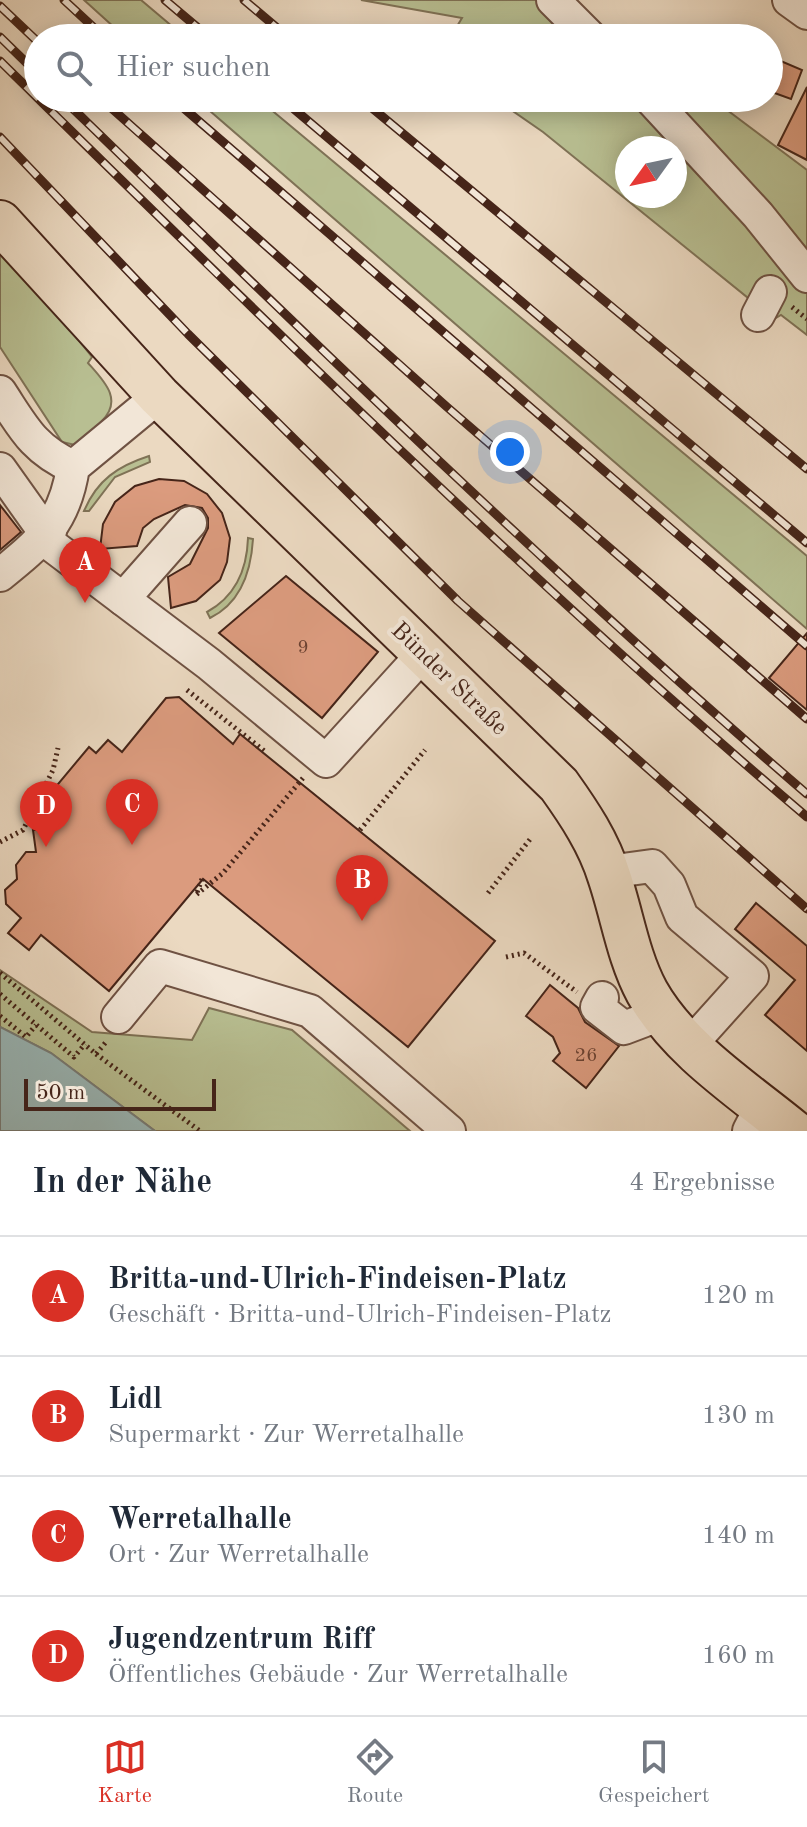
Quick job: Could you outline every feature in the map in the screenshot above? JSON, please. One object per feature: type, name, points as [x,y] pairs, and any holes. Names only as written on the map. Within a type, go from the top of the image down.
[{"type":"main road","name":"Bünder Straße","points":[[0,222],[159,396],[559,785],[581,816],[608,872],[646,990],[661,1014],[768,1123]]},
{"type":"street","points":[[553,0],[577,24]]},
{"type":"street","points":[[789,0],[807,13]]},
{"type":"street","points":[[663,112],[758,215],[807,276]]},
{"type":"street","points":[[0,392],[33,442],[46,455],[73,467]]},
{"type":"street","points":[[0,575],[52,539],[68,497],[73,467],[159,396]]},
{"type":"street","points":[[0,469],[52,539],[123,599],[209,664],[314,770],[424,653]]},
{"type":"street","points":[[123,599],[190,523]]},
{"type":"street","points":[[608,872],[652,866],[669,885],[682,917],[752,976],[690,1045]]},
{"type":"street","points":[[118,1017],[160,966],[310,1011],[449,1131]]},
{"type":"street","points":[[600,1002],[624,1028],[661,1014]]},
{"type":"path","points":[[187,690],[278,761]]},
{"type":"path","points":[[0,842],[23,830],[53,770],[58,748]]},
{"type":"path","points":[[360,830],[425,750]]},
{"type":"path","points":[[290,770],[314,770]]},
{"type":"path","points":[[302,789],[314,770]]},
{"type":"path","points":[[202,879],[196,895],[223,873],[314,770]]},
{"type":"path","points":[[488,893],[531,838]]},
{"type":"path","points":[[506,957],[524,953],[600,1002]]},
{"type":"path","points":[[0,973],[96,1054],[200,1131]]},
{"type":"path","points":[[0,994],[74,1057],[85,1044]]},
{"type":"path","points":[[0,1016],[26,1037],[36,1025]]},
{"type":"path","points":[[96,1054],[118,1027],[118,1017]]},
{"type":"green space","points":[[84,0],[141,0],[169,24],[111,24]]},
{"type":"green space","points":[[361,0],[563,0],[599,24],[458,24],[462,18]]},
{"type":"green space","points":[[211,112],[274,112],[807,556],[807,629]]},
{"type":"green space","points":[[514,112],[730,112],[807,170],[807,335],[781,315],[774,319],[637,208],[687,208],[687,136],[615,136],[615,190]]},
{"type":"green space","points":[[0,241],[92,357],[88,363],[109,391],[111,406],[101,422],[106,431],[84,447],[62,442],[0,347]]},
{"type":"green space","points":[[149,456],[150,462],[115,477],[89,511],[84,511],[95,491],[110,476],[128,464]]},
{"type":"green space","points":[[248,538],[253,539],[247,575],[230,604],[210,618],[207,612],[226,598],[238,581]]},
{"type":"green space","points":[[0,970],[92,1032],[192,1040],[209,1008],[292,1030],[410,1131],[155,1131],[51,1053],[0,1027]]},
{"type":"water","points":[[0,1027],[51,1053],[155,1131],[0,1131]]},
{"type":"building","points":[[783,62],[802,70],[791,99],[783,96]]},
{"type":"building","points":[[807,87],[807,160],[778,145]]},
{"type":"building","points":[[159,479],[184,481],[207,494],[222,513],[230,538],[227,562],[220,580],[196,601],[171,608],[168,577],[190,564],[208,528],[208,518],[202,508],[185,505],[154,519],[143,528],[137,546],[100,549],[103,524],[115,502],[135,486]]},
{"type":"building","points":[[0,505],[21,532],[0,550]]},
{"type":"building","points":[[286,576],[378,652],[322,718],[219,633]]},
{"type":"building","points":[[807,633],[807,710],[769,678]]},
{"type":"building","points":[[179,697],[233,744],[240,734],[495,941],[408,1047],[203,879],[109,991],[41,935],[29,950],[8,933],[21,918],[6,904],[5,890],[17,879],[16,865],[26,852],[36,852],[33,830],[40,830],[38,808],[89,747],[96,753],[108,740],[122,752],[166,698]]},
{"type":"building","points":[[756,903],[807,946],[807,1051],[765,1015],[795,980],[735,929]]},
{"type":"building","points":[[550,985],[578,1008],[585,1022],[619,1046],[586,1088],[553,1061],[560,1053],[553,1037],[526,1016]]},
{"type":"railway","points":[[64,0],[90,24]]},
{"type":"railway","points":[[165,0],[193,24]]},
{"type":"railway","points":[[244,0],[272,24]]},
{"type":"railway","points":[[0,6],[24,29]]},
{"type":"railway","points":[[0,37],[24,60]]},
{"type":"railway","points":[[0,61],[24,84]]},
{"type":"railway","points":[[52,112],[297,351],[498,541],[599,635],[807,817]]},
{"type":"railway","points":[[76,112],[522,539],[807,794]]},
{"type":"railway","points":[[116,112],[447,407],[807,719]]},
{"type":"railway","points":[[188,112],[807,646]]},
{"type":"railway","points":[[298,112],[807,543]]},
{"type":"railway","points":[[377,112],[807,469]]},
{"type":"railway","points":[[0,137],[188,334],[458,601],[807,909]]},
{"type":"place","name":"Britta-und-Ulrich-Findeisen-Platz","points":[[85,603]]},
{"type":"place","name":"Werretalhalle","points":[[132,845]]},
{"type":"place","name":"Jugendzentrum Riff","points":[[46,847]]},
{"type":"place","name":"Lidl","points":[[362,921]]}]
